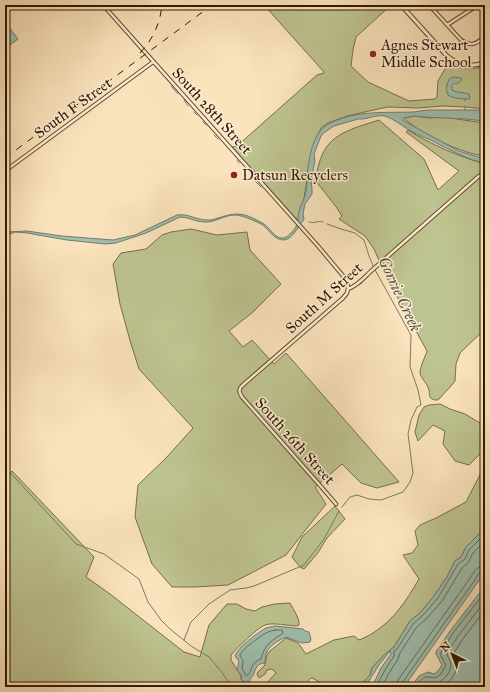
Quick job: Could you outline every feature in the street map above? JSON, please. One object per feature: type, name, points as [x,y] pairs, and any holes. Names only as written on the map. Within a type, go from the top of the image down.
[{"type":"street","name":"South 28th Street","points":[[103,5],[295,220],[344,277],[347,281],[348,289]]},
{"type":"street","points":[[401,5],[451,60],[465,65],[476,65],[485,62]]},
{"type":"street","points":[[429,5],[461,40],[467,44],[476,43],[485,37]]},
{"type":"street","points":[[447,25],[478,5]]},
{"type":"street","name":"South F Street","points":[[5,171],[153,62]]},
{"type":"street","name":"South M Street","points":[[239,390],[343,298],[348,289],[353,288],[358,284],[479,176]]},
{"type":"street","name":"South 26th Street","points":[[239,390],[242,397],[336,504]]},
{"type":"green space","points":[[264,5],[341,5],[343,7],[345,5],[391,5],[356,37],[351,66],[368,82],[409,101],[435,99],[437,97],[438,81],[449,62],[467,68],[485,66],[485,109],[442,106],[418,108],[388,107],[347,116],[328,123],[321,128],[312,149],[300,223],[232,147],[237,146],[317,75],[324,73]]},
{"type":"green space","points":[[415,116],[429,118],[443,117],[485,123],[485,156],[465,151],[431,137],[404,118]]},
{"type":"green space","points":[[379,120],[424,159],[438,190],[459,171],[406,132],[408,130],[445,150],[485,164],[485,329],[460,353],[456,364],[455,381],[438,400],[430,397],[428,388],[420,373],[427,351],[388,280],[374,249],[365,236],[339,219],[342,216],[315,180],[323,153],[333,140],[347,131]]},
{"type":"green space","points":[[191,229],[217,235],[247,232],[250,250],[281,284],[253,312],[229,331],[243,347],[252,340],[274,364],[286,353],[399,482],[377,488],[361,483],[342,464],[315,487],[326,504],[286,555],[228,585],[172,587],[152,564],[135,517],[138,485],[166,458],[193,428],[139,369],[120,304],[113,264],[121,253],[146,249],[162,235]]},
{"type":"green space","points":[[440,404],[465,414],[485,426],[485,449],[469,465],[455,461],[443,444],[445,431],[433,425],[418,441],[415,432],[419,415],[424,407]]},
{"type":"green space","points":[[485,465],[485,517],[482,519],[484,529],[466,547],[461,557],[455,561],[447,577],[434,596],[421,612],[410,621],[394,647],[372,668],[370,675],[361,687],[329,687],[312,678],[309,680],[308,687],[263,687],[276,673],[272,669],[267,670],[265,674],[259,678],[257,674],[265,665],[267,655],[270,651],[286,638],[298,643],[306,654],[334,640],[354,636],[359,640],[366,637],[381,628],[394,616],[405,602],[419,579],[403,555],[412,553],[418,545],[415,531],[420,525],[466,502]]},
{"type":"green space","points":[[12,471],[94,557],[86,577],[184,652],[200,657],[209,625],[227,604],[237,604],[246,609],[255,611],[262,607],[275,604],[290,603],[299,625],[265,625],[252,634],[231,655],[231,660],[246,687],[5,687],[5,479]]},
{"type":"green space","points":[[335,506],[345,519],[327,538],[317,554],[304,569],[300,567],[292,557],[302,537]]},
{"type":"water","points":[[5,25],[8,26],[18,39],[7,47],[5,44]]},
{"type":"water","points":[[454,77],[462,79],[459,83],[453,84],[452,90],[469,94],[470,99],[456,98],[448,95],[447,84],[450,78]]},
{"type":"water","points":[[432,110],[485,111],[485,121],[414,116],[404,118],[403,120],[459,151],[485,159],[485,163],[456,153],[413,132],[385,116],[358,119],[334,126],[321,136],[314,154],[315,161],[311,180],[312,194],[305,204],[303,214],[304,219],[293,235],[284,240],[278,239],[272,235],[261,224],[235,215],[208,222],[201,222],[180,217],[146,233],[116,243],[105,244],[67,240],[15,232],[5,236],[5,232],[27,231],[62,236],[113,240],[135,235],[177,215],[213,220],[229,215],[236,214],[248,216],[264,224],[277,236],[283,238],[289,235],[297,225],[299,211],[307,187],[307,176],[312,146],[315,139],[324,127],[340,119],[361,114]]},
{"type":"water","points":[[485,528],[485,572],[404,687],[372,687],[381,668],[391,654],[390,651],[365,687],[361,687],[370,675],[372,668],[394,647],[410,621],[421,612],[434,596],[447,577],[455,561],[461,557],[466,547]]},
{"type":"water","points":[[485,586],[485,687],[411,687],[419,676],[428,672],[434,674],[438,671],[442,665],[436,652],[450,631]]},
{"type":"water","points":[[275,626],[303,629],[309,632],[311,639],[310,642],[302,643],[286,637],[278,641],[268,649],[265,663],[258,666],[249,682],[244,682],[241,679],[242,676],[237,670],[239,661],[235,656],[237,652],[248,640],[258,633],[266,628]]},
{"type":"waterway","points":[[171,86],[178,94]]},
{"type":"waterway","points":[[184,100],[188,106]]},
{"type":"waterway","points":[[194,112],[197,115]]},
{"type":"waterway","points":[[203,122],[206,125]]},
{"type":"waterway","points":[[214,135],[218,139]]},
{"type":"waterway","points":[[255,181],[261,187]]},
{"type":"waterway","points":[[309,222],[323,222]]},
{"type":"waterway","name":"Gorrie Creek","points":[[327,224],[355,233],[364,240],[374,268],[411,335],[410,367],[418,390],[421,405],[417,407],[411,420],[408,434],[413,473],[410,482],[403,492],[381,500],[369,499],[357,495],[350,497],[342,507]]},
{"type":"waterway","points":[[5,467],[76,544],[104,554],[139,579],[148,602],[161,620],[191,646],[209,657],[232,687]]},
{"type":"waterway","name":"Gorrie Creek","points":[[184,640],[191,622],[209,604],[230,590],[254,586],[304,565],[324,539],[339,511]]},
{"type":"railway","points":[[140,53],[149,42],[155,31],[160,19],[162,5]]},
{"type":"railway","points":[[5,158],[212,5]]},
{"type":"place","name":"Agnes Stewart Middle School","points":[[373,54]]},
{"type":"place","name":"Datsun Recyclers","points":[[234,175]]}]
